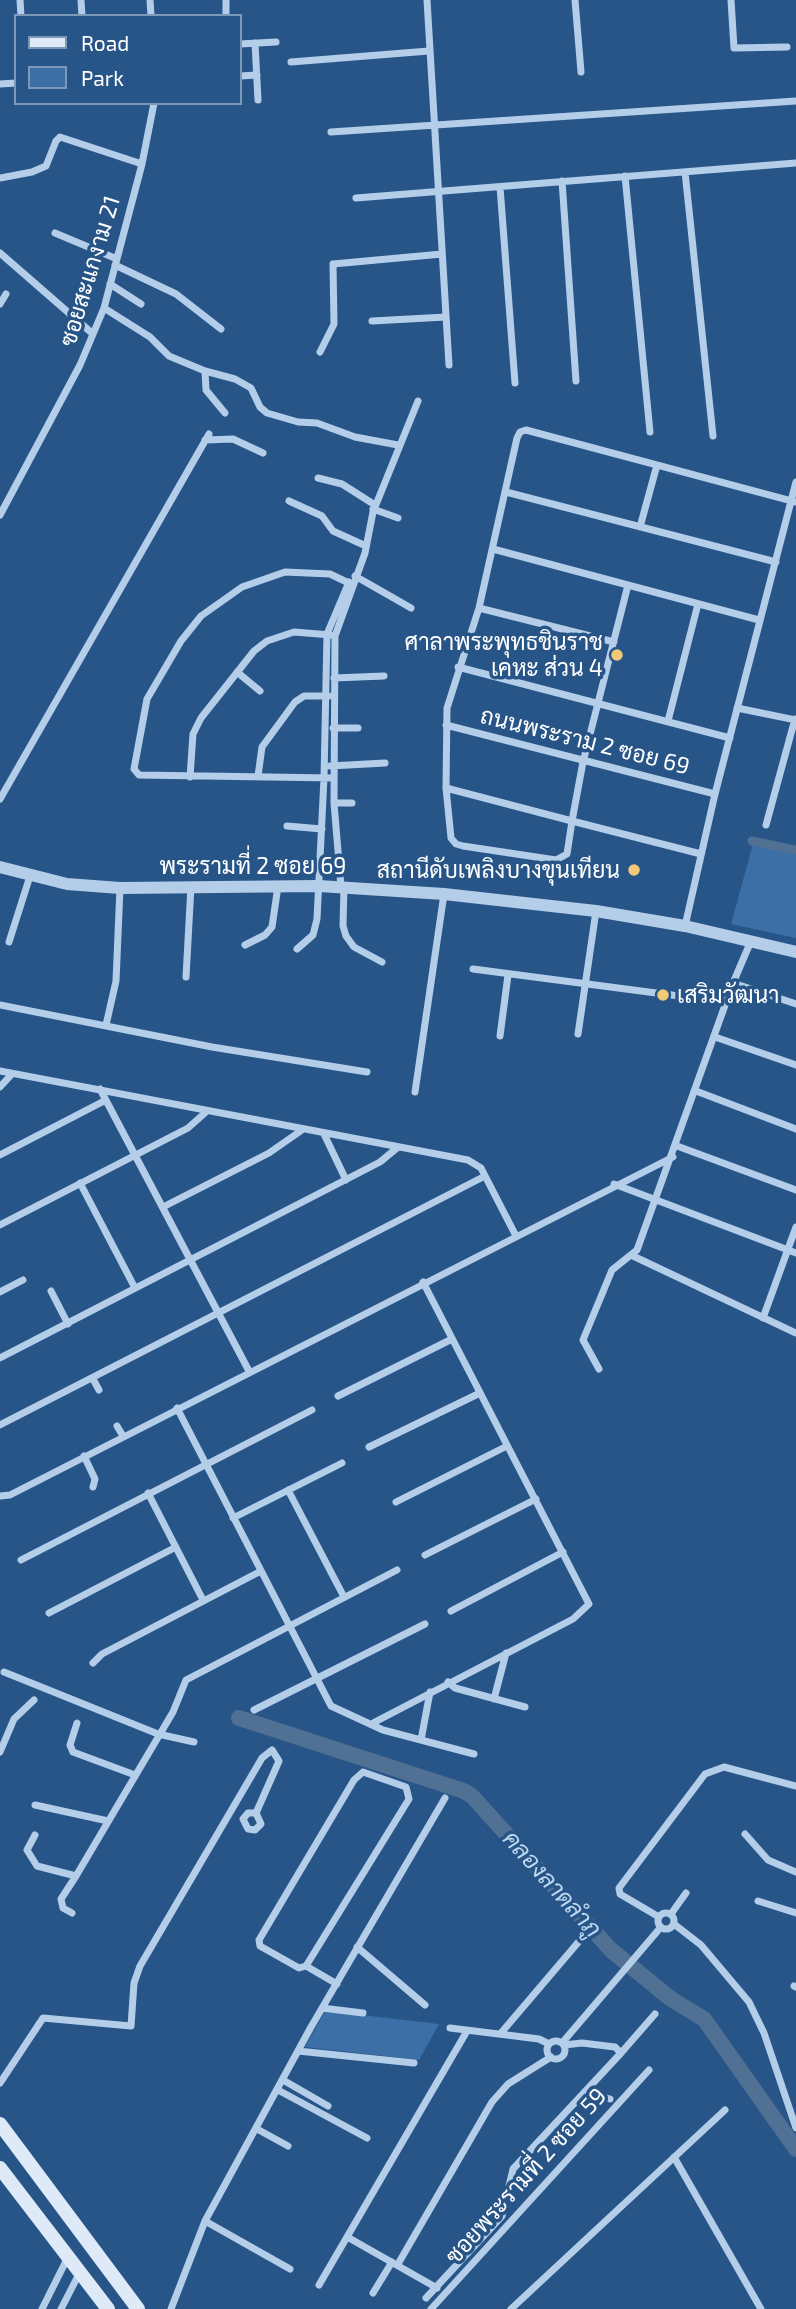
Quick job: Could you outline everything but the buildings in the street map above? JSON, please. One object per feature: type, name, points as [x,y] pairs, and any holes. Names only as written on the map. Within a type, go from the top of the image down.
[{"type":"main road","points":[[0,2124],[138,2309]]},
{"type":"main road","points":[[0,2168],[108,2309]]},
{"type":"street","points":[[427,0],[449,365]]},
{"type":"street","points":[[575,0],[581,72]]},
{"type":"street","points":[[731,0],[734,48],[787,47]]},
{"type":"street","points":[[242,44],[276,42]]},
{"type":"street","points":[[255,43],[258,100]]},
{"type":"street","points":[[291,62],[429,51]]},
{"type":"street","points":[[242,76],[257,75]]},
{"type":"street","points":[[331,132],[796,101]]},
{"type":"street","name":"ซอยสะแกงาม 21","points":[[0,515],[104,308],[142,164],[153,105]]},
{"type":"street","points":[[0,178],[33,172],[46,166],[55,141],[60,137],[142,164]]},
{"type":"street","points":[[356,198],[796,163]]},
{"type":"street","points":[[685,172],[713,436]]},
{"type":"street","points":[[625,176],[650,432]]},
{"type":"street","points":[[562,181],[576,381]]},
{"type":"street","points":[[500,187],[515,383]]},
{"type":"street","points":[[55,233],[176,294],[221,329]]},
{"type":"street","points":[[0,253],[93,334]]},
{"type":"street","points":[[320,352],[334,324],[331,266],[442,254]]},
{"type":"street","points":[[110,284],[141,304]]},
{"type":"street","points":[[0,304],[6,294]]},
{"type":"street","points":[[104,308],[150,337],[169,356],[205,371],[235,379],[251,388],[260,407],[267,413],[298,422],[317,422],[355,437],[398,445]]},
{"type":"street","points":[[372,321],[446,317]]},
{"type":"street","points":[[205,371],[206,390],[225,413]]},
{"type":"street","points":[[382,962],[354,947],[343,926],[333,778],[329,766],[331,635],[366,546],[374,507],[418,401]]},
{"type":"street","name":"ถนนพระราม 2 ซอย 69","points":[[572,821],[567,854],[556,860],[456,844],[448,829],[446,725],[450,693],[479,608],[517,438],[520,432],[526,430],[794,501],[759,620],[684,926]]},
{"type":"street","points":[[0,799],[207,437],[233,439],[264,453]]},
{"type":"street","points":[[640,527],[657,465]]},
{"type":"street","points":[[318,478],[342,484],[374,507],[398,518]]},
{"type":"street","points":[[794,501],[796,482]]},
{"type":"street","points":[[506,492],[776,562]]},
{"type":"street","points":[[289,500],[322,516],[333,531],[366,546]]},
{"type":"street","points":[[493,549],[759,620]]},
{"type":"street","points":[[333,778],[139,775],[134,769],[147,699],[192,627],[208,611],[243,587],[285,572],[330,574],[411,608]]},
{"type":"street","name":"ถนนพระราม 2 ซอย 69","points":[[599,704],[628,585]]},
{"type":"street","name":"ถนนพระราม 2 ซอย 69","points":[[668,721],[698,604]]},
{"type":"street","points":[[479,608],[614,642]]},
{"type":"street","points":[[190,776],[193,734],[201,718],[254,651],[267,641],[294,632],[331,635]]},
{"type":"street","points":[[298,949],[308,941],[316,927],[324,778],[329,766],[333,728],[329,696],[334,678],[331,635]]},
{"type":"street","name":"ถนนพระราม 2 ซอย 69","points":[[458,667],[730,738]]},
{"type":"street","points":[[237,672],[260,691]]},
{"type":"street","points":[[334,678],[384,676]]},
{"type":"street","points":[[258,776],[262,747],[295,702],[304,696],[329,696]]},
{"type":"street","points":[[572,821],[583,762],[599,704]]},
{"type":"street","points":[[737,708],[795,720],[766,825]]},
{"type":"street","name":"ถนนพระราม 2 ซอย 69","points":[[446,725],[715,794]]},
{"type":"street","points":[[333,728],[358,728]]},
{"type":"street","points":[[329,766],[385,763]]},
{"type":"street","points":[[446,788],[701,854]]},
{"type":"street","points":[[334,803],[352,803]]},
{"type":"street","points":[[287,827],[322,829]]},
{"type":"street","name":"พระรามที่ 2 ซอย 69","points":[[0,867],[67,884],[120,888],[278,885],[444,894],[596,911],[684,926],[796,952]]},
{"type":"street","points":[[9,942],[30,876]]},
{"type":"street","points":[[186,977],[191,885]]},
{"type":"street","points":[[245,945],[265,935],[272,927],[278,885]]},
{"type":"street","points":[[107,1025],[116,981],[120,888]]},
{"type":"street","points":[[415,1091],[444,894]]},
{"type":"street","points":[[578,1034],[596,911]]},
{"type":"street","points":[[599,1369],[583,1340],[612,1270],[633,1256],[656,1202],[733,983],[751,941]]},
{"type":"street","points":[[474,969],[702,999]]},
{"type":"street","points":[[500,1036],[508,975]]},
{"type":"street","points":[[733,983],[796,1004]]},
{"type":"street","points":[[0,1005],[212,1047],[367,1072]]},
{"type":"street","points":[[715,1037],[796,1065]]},
{"type":"street","points":[[0,1071],[468,1160],[477,1164],[485,1176],[515,1234]]},
{"type":"street","points":[[0,1087],[12,1074]]},
{"type":"street","points":[[100,1089],[248,1371]]},
{"type":"street","points":[[696,1091],[796,1129]]},
{"type":"street","points":[[0,1155],[106,1100]]},
{"type":"street","points":[[0,1225],[188,1128],[206,1112]]},
{"type":"street","points":[[163,1207],[269,1153],[302,1130]]},
{"type":"street","points":[[324,1134],[346,1180]]},
{"type":"street","points":[[677,1146],[796,1190]]},
{"type":"street","points":[[0,1358],[346,1180],[380,1162],[397,1148]]},
{"type":"street","points":[[0,1496],[10,1495],[515,1234],[673,1157]]},
{"type":"street","points":[[0,1425],[219,1315],[485,1176]]},
{"type":"street","points":[[80,1183],[135,1288]]},
{"type":"street","points":[[614,1185],[796,1253]]},
{"type":"street","points":[[763,1318],[796,1227]]},
{"type":"street","points":[[633,1256],[796,1333]]},
{"type":"street","points":[[0,1292],[23,1280]]},
{"type":"street","points":[[373,1723],[573,1619],[588,1606],[589,1601],[423,1282]]},
{"type":"street","points":[[51,1291],[68,1324]]},
{"type":"street","points":[[338,1396],[452,1339]]},
{"type":"street","points":[[93,1378],[99,1390]]},
{"type":"street","points":[[369,1447],[480,1393]]},
{"type":"street","points":[[177,1408],[334,1708],[373,1723],[383,1730],[474,1754]]},
{"type":"street","points":[[21,1560],[312,1410]]},
{"type":"street","points":[[117,1426],[123,1436]]},
{"type":"street","points":[[396,1502],[507,1446]]},
{"type":"street","points":[[84,1456],[95,1479],[93,1487]]},
{"type":"street","points":[[233,1518],[342,1463]]},
{"type":"street","points":[[288,1490],[344,1597]]},
{"type":"street","points":[[148,1493],[203,1601]]},
{"type":"street","points":[[425,1555],[536,1499]]},
{"type":"street","points":[[49,1613],[176,1547]]},
{"type":"street","points":[[451,1611],[563,1552]]},
{"type":"street","points":[[72,1913],[63,1909],[61,1899],[173,1712],[177,1697],[194,1674],[397,1570]]},
{"type":"street","points":[[93,1663],[102,1654],[261,1571]]},
{"type":"street","points":[[254,1710],[425,1624]]},
{"type":"street","points":[[494,1699],[506,1653]]},
{"type":"street","points":[[4,1672],[158,1734],[194,1742]]},
{"type":"street","points":[[448,1682],[455,1688],[525,1707]]},
{"type":"street","points":[[421,1740],[430,1692]]},
{"type":"street","points":[[0,1752],[14,1719],[34,1700]]},
{"type":"street","points":[[77,1723],[70,1745],[74,1752],[135,1775]]},
{"type":"street","points":[[0,2083],[43,2018],[131,2026],[134,1983],[140,1966],[262,1758],[272,1750],[279,1761],[256,1813]]},
{"type":"street","points":[[621,2053],[615,2047],[563,2044],[555,2041],[549,2045],[547,2052],[554,2059],[563,2057],[563,2044],[661,1927],[659,1917],[620,1894],[619,1888],[705,1774],[724,1767],[796,1786]]},
{"type":"street","points":[[306,1966],[408,1799],[406,1787],[363,1772],[354,1780],[259,1940],[260,1946],[299,1968],[306,1966],[337,1984]]},
{"type":"street","points":[[171,2309],[205,2221],[357,1947],[445,1798]]},
{"type":"street","points":[[35,1805],[108,1821]]},
{"type":"street","points":[[745,1834],[768,1860],[796,1872]]},
{"type":"street","points":[[35,1835],[27,1850],[37,1866],[76,1876]]},
{"type":"street","points":[[671,1914],[686,1893]]},
{"type":"street","points":[[758,1901],[796,1913]]},
{"type":"street","points":[[659,1917],[664,1912],[671,1914]]},
{"type":"street","points":[[671,1914],[674,1924],[701,1945],[749,2002],[764,2033],[796,2128]]},
{"type":"street","points":[[661,1927],[666,1929],[674,1924]]},
{"type":"street","points":[[501,2033],[581,1939]]},
{"type":"street","points":[[357,1947],[425,2005]]},
{"type":"street","points":[[323,2008],[363,2013]]},
{"type":"street","points":[[426,2298],[502,2216],[513,2169],[655,2014]]},
{"type":"street","points":[[450,2028],[539,2039],[549,2045]]},
{"type":"street","points":[[319,2285],[349,2238],[467,2031]]},
{"type":"street","points":[[298,2051],[414,2063]]},
{"type":"street","points":[[373,2293],[395,2263],[492,2102],[508,2084],[551,2057]]},
{"type":"street","name":"ซอยพระรามที่ 2 ซอย 59","points":[[431,2309],[649,2070]]},
{"type":"street","points":[[283,2080],[328,2106]]},
{"type":"street","points":[[278,2090],[367,2138]]},
{"type":"street","points":[[585,2092],[610,2099]]},
{"type":"street","points":[[511,2309],[725,2110]]},
{"type":"street","points":[[257,2129],[288,2146]]},
{"type":"street","points":[[674,2157],[761,2309]]},
{"type":"street","points":[[205,2221],[290,2269]]},
{"type":"street","points":[[349,2238],[437,2288]]},
{"type":"street","points":[[42,2309],[69,2257]]},
{"type":"street","points":[[61,2309],[80,2272]]},
{"type":"green space","points":[[753,844],[796,853],[796,938],[731,924]]},
{"type":"green space","points":[[325,2011],[439,2024],[419,2060],[305,2047]]},
{"type":"waterway","points":[[752,841],[796,850]]},
{"type":"waterway","name":"คลองลาดลำภู","points":[[239,1718],[464,1791],[472,1796],[611,1950],[671,1999],[704,2019],[796,2149]]},
{"type":"place","name":"ศาลาพระพุทธชินราช เคหะ ส่วน 4","points":[[617,655]]},
{"type":"place","name":"สถานีดับเพลิงบางขุนเทียน","points":[[634,870]]},
{"type":"place","name":"เสริมวัฒนา","points":[[663,995]]}]
